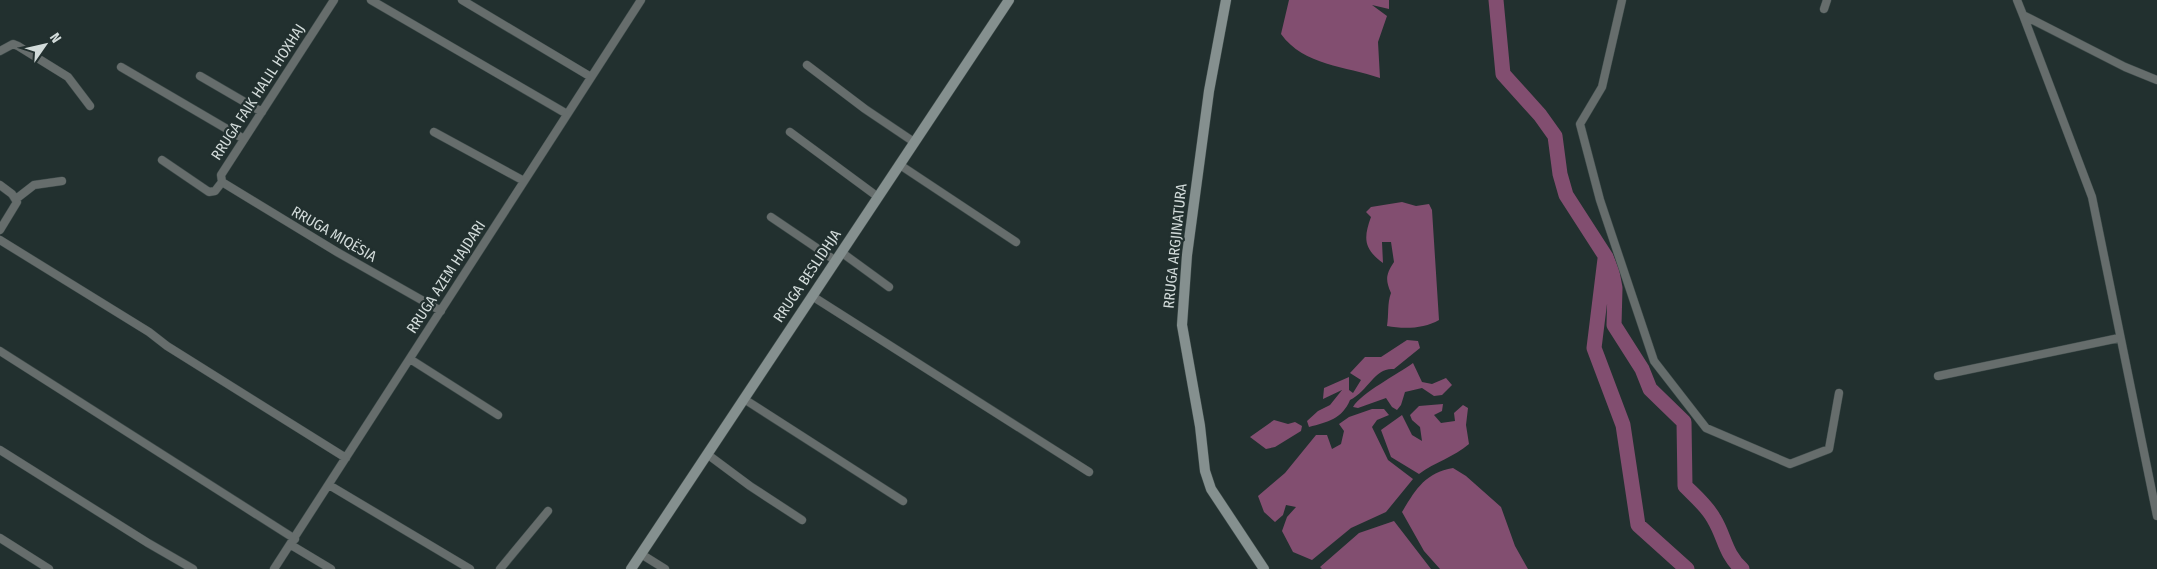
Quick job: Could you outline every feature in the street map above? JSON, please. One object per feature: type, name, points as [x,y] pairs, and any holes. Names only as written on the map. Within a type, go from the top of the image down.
[{"type":"main road","name":"RRUGA BESLIDHJA","points":[[631,569],[1009,0]]},
{"type":"main road","name":"RRUGA ARGJINATURA","points":[[1226,0],[1209,91],[1187,255],[1182,325],[1199,418],[1205,471],[1211,489],[1264,569]]},
{"type":"street","name":"RRUGA FAIK HALIL HOXHAJ","points":[[222,178],[244,139],[334,0]]},
{"type":"street","points":[[371,0],[567,114]]},
{"type":"street","points":[[462,0],[592,77]]},
{"type":"street","name":"RRUGA AZEM HAJDARI","points":[[274,569],[640,0]]},
{"type":"street","points":[[1622,0],[1602,87],[1580,124],[1600,200],[1654,361],[1706,428],[1790,464],[1829,449],[1839,393]]},
{"type":"street","points":[[1824,9],[1827,0]]},
{"type":"street","points":[[2017,0],[2092,197],[2157,516]]},
{"type":"street","points":[[2023,15],[2125,67],[2157,80]]},
{"type":"street","points":[[0,51],[13,44],[18,46],[68,77],[90,106]]},
{"type":"street","points":[[807,65],[865,109],[914,142]]},
{"type":"street","points":[[121,67],[244,139]]},
{"type":"street","points":[[200,76],[262,112]]},
{"type":"street","points":[[434,132],[524,181]]},
{"type":"street","points":[[790,132],[878,197]]},
{"type":"street","points":[[162,160],[210,192],[215,191],[222,178]]},
{"type":"street","points":[[900,165],[1016,242]]},
{"type":"street","name":"RRUGA MIQËSIA","points":[[222,178],[336,252],[441,311]]},
{"type":"street","points":[[0,230],[15,208],[16,199],[34,185],[62,181]]},
{"type":"street","points":[[0,185],[16,199]]},
{"type":"street","points":[[771,217],[888,287]]},
{"type":"street","points":[[0,240],[150,332],[167,346],[346,458]]},
{"type":"street","points":[[812,296],[1088,472]]},
{"type":"street","points":[[1938,376],[2120,338]]},
{"type":"street","points":[[0,351],[293,542],[331,569]]},
{"type":"street","points":[[410,359],[498,415]]},
{"type":"street","points":[[744,399],[903,501]]},
{"type":"street","points":[[0,450],[193,569]]},
{"type":"street","points":[[707,454],[750,486],[802,520]]},
{"type":"street","points":[[329,485],[470,569]]},
{"type":"street","points":[[500,569],[548,510]]},
{"type":"street","points":[[0,538],[49,569]]},
{"type":"street","points":[[641,554],[664,569]]},
{"type":"shaded area","points":[[1289,0],[1389,0],[1389,9],[1372,5],[1387,16],[1378,42],[1380,78],[1313,59],[1290,45],[1281,34]]},
{"type":"shaded area","points":[[1402,202],[1416,206],[1429,204],[1432,210],[1439,320],[1413,328],[1387,326],[1391,293],[1387,277],[1394,262],[1391,242],[1382,242],[1383,263],[1372,253],[1366,238],[1371,217],[1366,212],[1371,207]]},
{"type":"shaded area","points":[[1407,340],[1418,341],[1420,348],[1394,369],[1387,369],[1377,375],[1357,396],[1350,400],[1339,416],[1309,427],[1307,421],[1318,411],[1330,405],[1342,390],[1323,399],[1324,388],[1349,377],[1349,390],[1353,393],[1361,380],[1350,373],[1365,357],[1381,357]]},
{"type":"shaded area","points":[[1413,363],[1422,382],[1432,384],[1446,378],[1452,385],[1442,395],[1434,396],[1422,388],[1405,392],[1401,405],[1397,410],[1392,407],[1386,398],[1358,408],[1353,407],[1372,390]]},
{"type":"shaded area","points":[[1443,404],[1442,411],[1434,415],[1441,423],[1455,421],[1454,413],[1463,405],[1468,408],[1466,425],[1469,444],[1419,474],[1391,457],[1381,430],[1402,415],[1412,435],[1422,441],[1420,427],[1412,420],[1410,415],[1419,406]]},
{"type":"shaded area","points":[[1372,409],[1384,409],[1389,415],[1377,420],[1372,427],[1388,460],[1413,479],[1386,512],[1351,528],[1312,560],[1293,552],[1282,531],[1287,517],[1296,507],[1286,505],[1283,515],[1275,522],[1264,512],[1258,496],[1285,473],[1316,435],[1327,435],[1332,449],[1341,444],[1344,431],[1339,424],[1349,417]]},
{"type":"shaded area","points":[[1274,420],[1288,424],[1295,422],[1302,426],[1301,431],[1275,447],[1266,449],[1250,437]]},
{"type":"shaded area","points":[[1453,468],[1466,476],[1501,507],[1515,546],[1528,569],[1440,569],[1424,551],[1402,512],[1422,483],[1443,470]]},
{"type":"shaded area","points":[[1394,521],[1431,569],[1322,569],[1320,567],[1359,533]]},
{"type":"waterway","points":[[1496,0],[1503,74],[1540,115],[1555,136],[1560,174],[1566,195],[1606,257],[1612,272],[1615,288],[1614,325],[1642,369],[1650,389],[1684,422],[1685,486],[1711,514],[1732,557],[1742,569]]},
{"type":"waterway","points":[[1605,259],[1594,348],[1623,425],[1638,525],[1687,569]]}]
